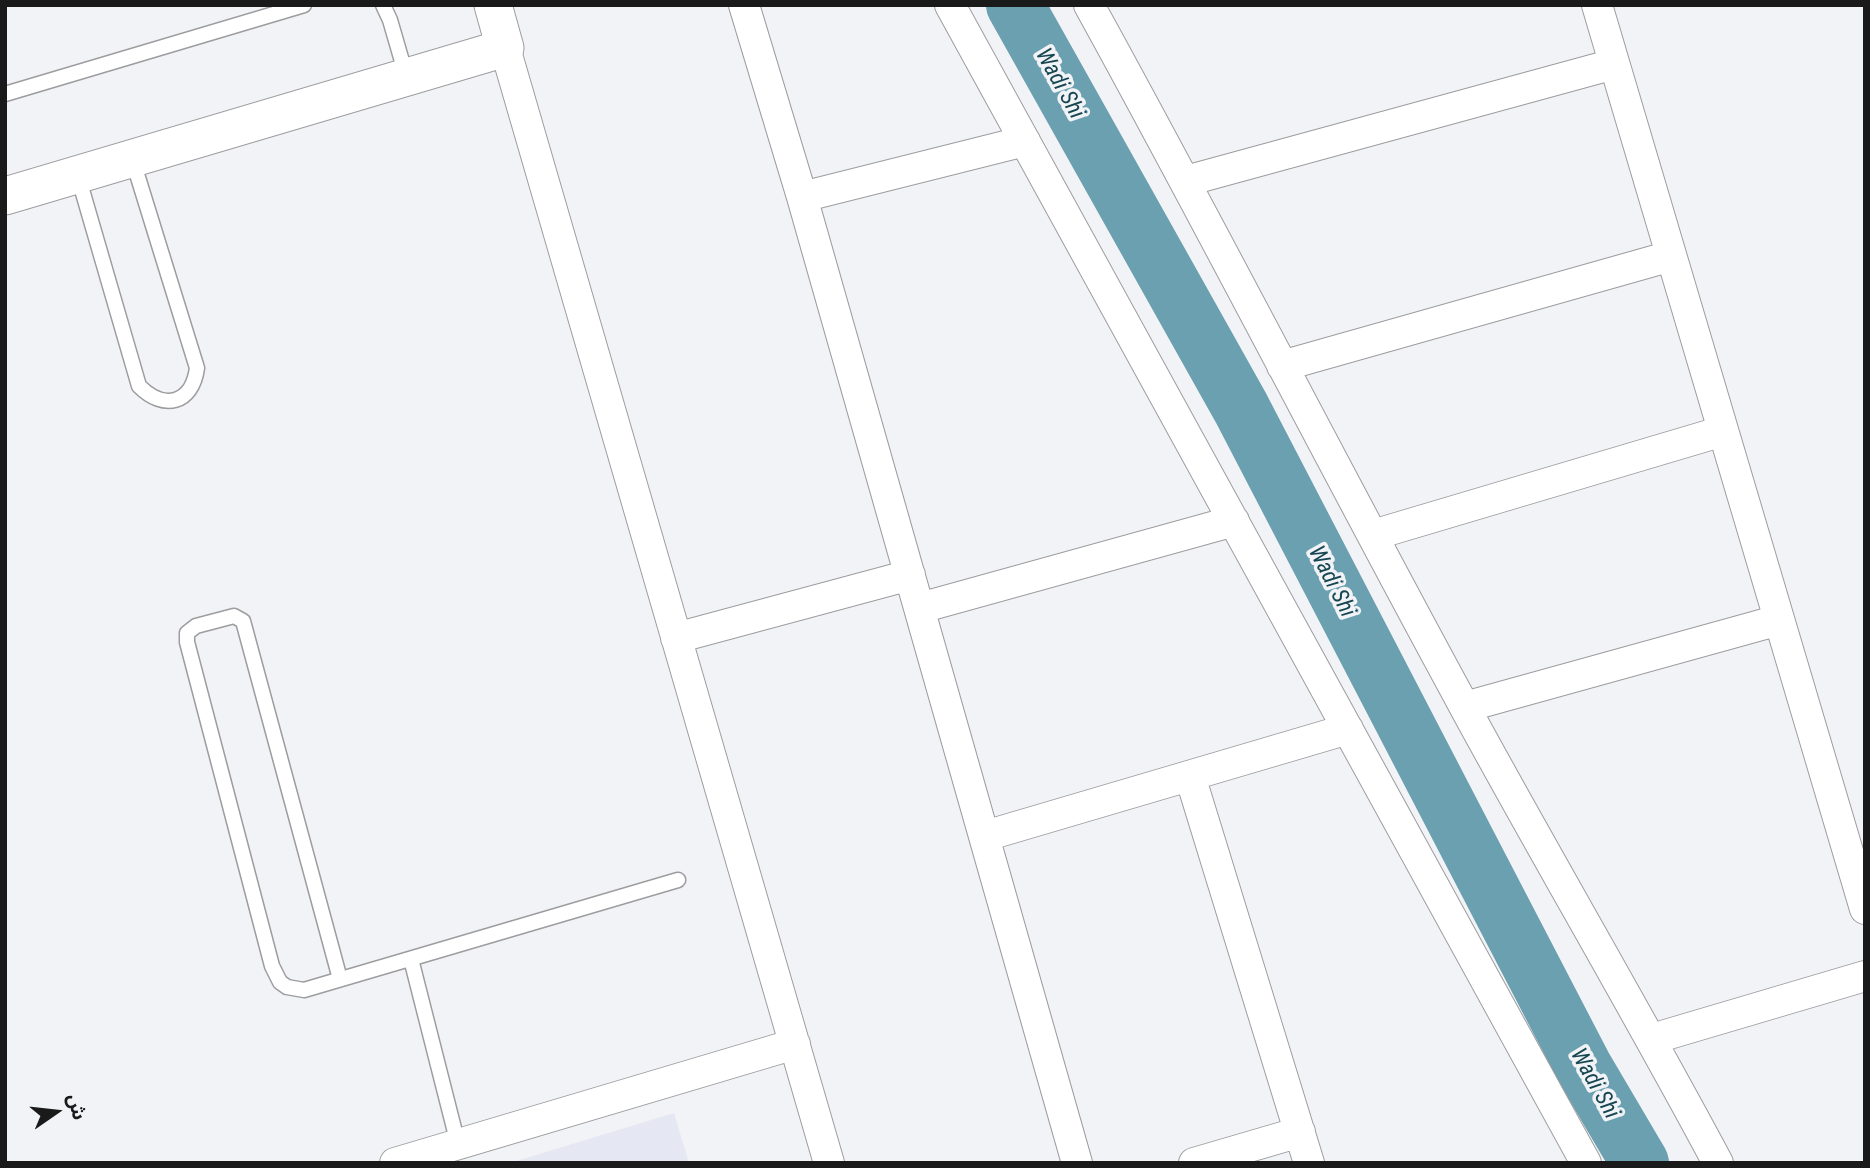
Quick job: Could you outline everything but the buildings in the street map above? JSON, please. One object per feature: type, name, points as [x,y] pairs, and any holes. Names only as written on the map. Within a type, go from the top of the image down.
[{"type":"street","points":[[493,5],[830,1163]]},
{"type":"street","points":[[744,5],[802,197],[1077,1163]]},
{"type":"street","points":[[950,5],[1586,1163]]},
{"type":"street","points":[[1089,5],[1186,181],[1465,707],[1718,1163]]},
{"type":"street","points":[[1597,5],[1865,909]]},
{"type":"street","points":[[5,196],[505,48]]},
{"type":"street","points":[[1186,181],[1614,64]]},
{"type":"street","points":[[802,197],[1025,141]]},
{"type":"street","points":[[1282,366],[1671,256]]},
{"type":"street","points":[[1373,536],[1723,431]]},
{"type":"street","points":[[920,608],[1234,521]]},
{"type":"street","points":[[676,638],[910,575]]},
{"type":"street","points":[[1465,707],[1779,620]]},
{"type":"street","points":[[985,836],[1348,729]]},
{"type":"street","points":[[1190,776],[1309,1163]]},
{"type":"street","points":[[1651,1039],[1865,976]]},
{"type":"street","points":[[395,1163],[795,1044]]},
{"type":"street","points":[[1194,1163],[1300,1132]]},
{"type":"lane","points":[[5,94],[304,5]]},
{"type":"lane","points":[[383,5],[407,76]]},
{"type":"lane","points":[[77,174],[139,386],[149,396],[162,402],[176,400],[187,393],[195,382],[197,368],[132,158]]},
{"type":"lane","points":[[340,979],[243,621],[234,616],[192,627],[187,633],[187,642],[275,975],[280,982],[304,990],[678,880]]},
{"type":"lane","points":[[411,958],[458,1144]]},
{"type":"shaded area","points":[[674,1113],[689,1163],[510,1163]]},
{"type":"waterway","name":"Wadi Shi","points":[[1015,5],[1241,408],[1584,1068],[1640,1163]]}]
